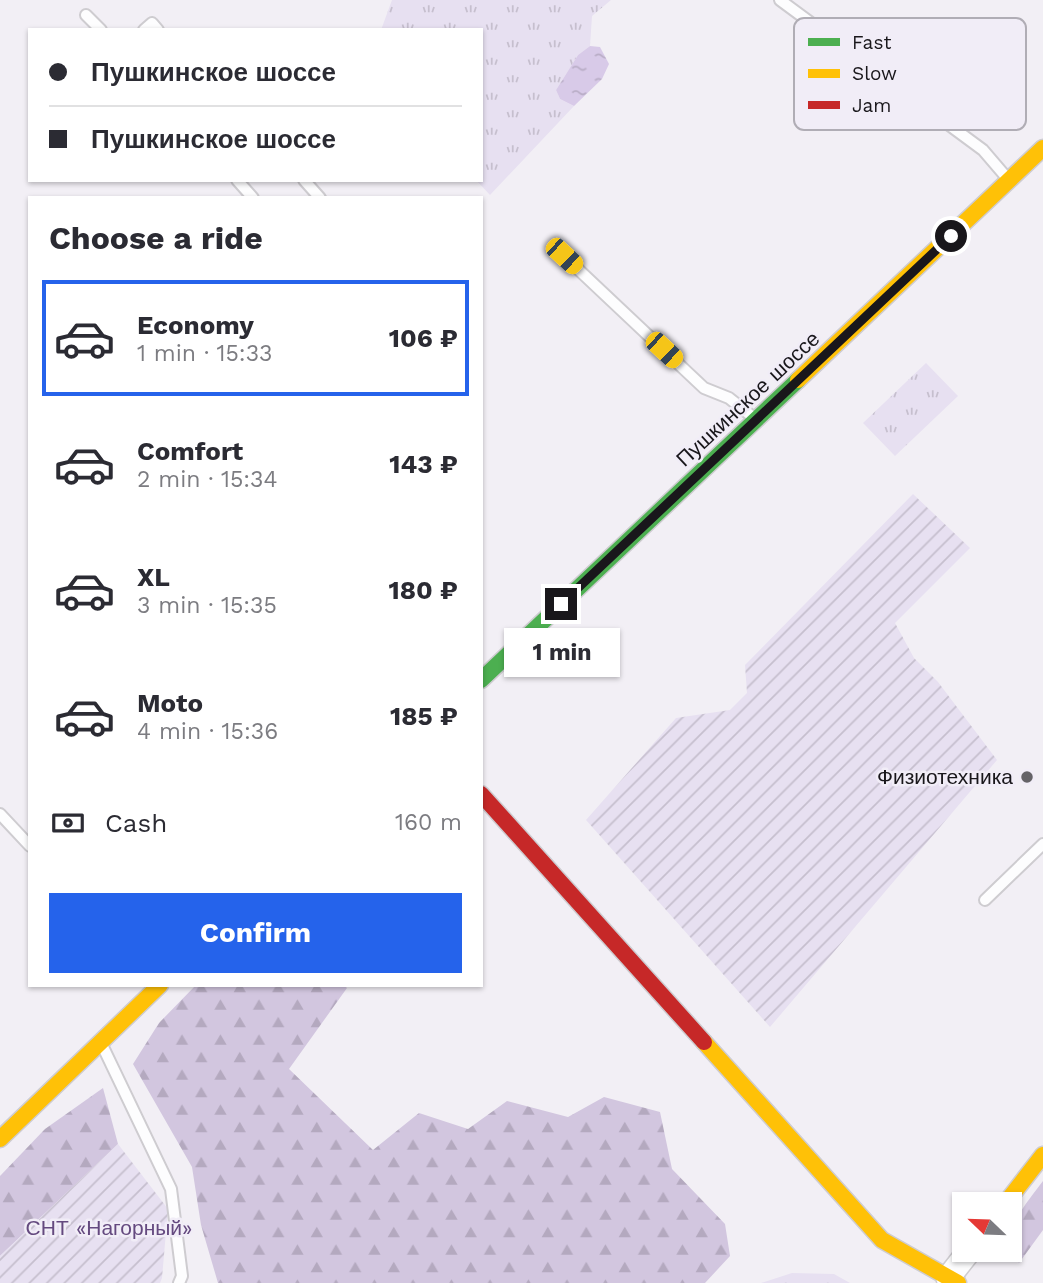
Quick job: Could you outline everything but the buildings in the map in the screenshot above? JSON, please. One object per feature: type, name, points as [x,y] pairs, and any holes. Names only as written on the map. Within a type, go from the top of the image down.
[{"type":"main road","name":"Пушкинское шоссе","points":[[483,678],[1043,148]]},
{"type":"main road","points":[[483,796],[882,1240],[953,1280]]},
{"type":"main road","points":[[0,1139],[157,987]]},
{"type":"main road","points":[[1014,1192],[1043,1154]]},
{"type":"street","points":[[953,1280],[963,1262]]},
{"type":"lane","points":[[780,0],[804,18]]},
{"type":"lane","points":[[86,15],[99,28]]},
{"type":"lane","points":[[956,130],[983,150],[1009,180]]},
{"type":"lane","points":[[239,182],[251,196]]},
{"type":"lane","points":[[306,182],[318,196]]},
{"type":"lane","points":[[564,256],[704,388],[729,398],[756,420]]},
{"type":"lane","points":[[0,814],[28,844]]},
{"type":"lane","points":[[985,900],[1043,844]]},
{"type":"lane","points":[[100,1042],[171,1189],[183,1280]]},
{"type":"green space","points":[[392,0],[611,0],[592,16],[590,46],[578,55],[556,90],[560,99],[574,106],[490,195],[478,182],[483,182],[483,28],[382,28]]},
{"type":"green space","points":[[926,363],[958,396],[895,456],[863,423]]},
{"type":"green space","points":[[913,494],[970,548],[895,623],[914,658],[938,682],[997,760],[770,1027],[586,820],[676,718],[730,710],[747,693],[745,665]]},
{"type":"green space","points":[[194,987],[346,987],[289,1069],[373,1150],[419,1113],[468,1129],[507,1101],[568,1117],[604,1097],[660,1112],[672,1169],[725,1224],[730,1256],[705,1283],[218,1283],[201,1225],[192,1167],[133,1064],[159,1023]]},
{"type":"green space","points":[[103,1088],[118,1144],[0,1256],[0,1176],[45,1129]]},
{"type":"green space","name":"СНТ «Нагорный»","points":[[118,1144],[168,1209],[160,1283],[0,1283],[0,1256]]},
{"type":"green space","points":[[1043,1181],[1043,1230],[1022,1259],[1022,1210]]},
{"type":"green space","points":[[792,1273],[834,1274],[850,1283],[761,1283]]},
{"type":"water","points":[[590,46],[600,47],[609,64],[602,79],[574,106],[560,99],[556,90],[578,55]]},
{"type":"traffic: fast","points":[[483,678],[798,380]]},
{"type":"traffic: slow","points":[[798,380],[1043,148]]},
{"type":"traffic: slow","points":[[0,1139],[158,987]]},
{"type":"traffic: slow","points":[[704,1042],[882,1240],[958,1283]]},
{"type":"traffic: slow","points":[[1014,1192],[1043,1155]]},
{"type":"traffic: jam","points":[[483,796],[704,1042]]},
{"type":"place","name":"Физиотехника","points":[[1027,777]]},
{"type":"route","points":[[561,604],[951,236]]}]
